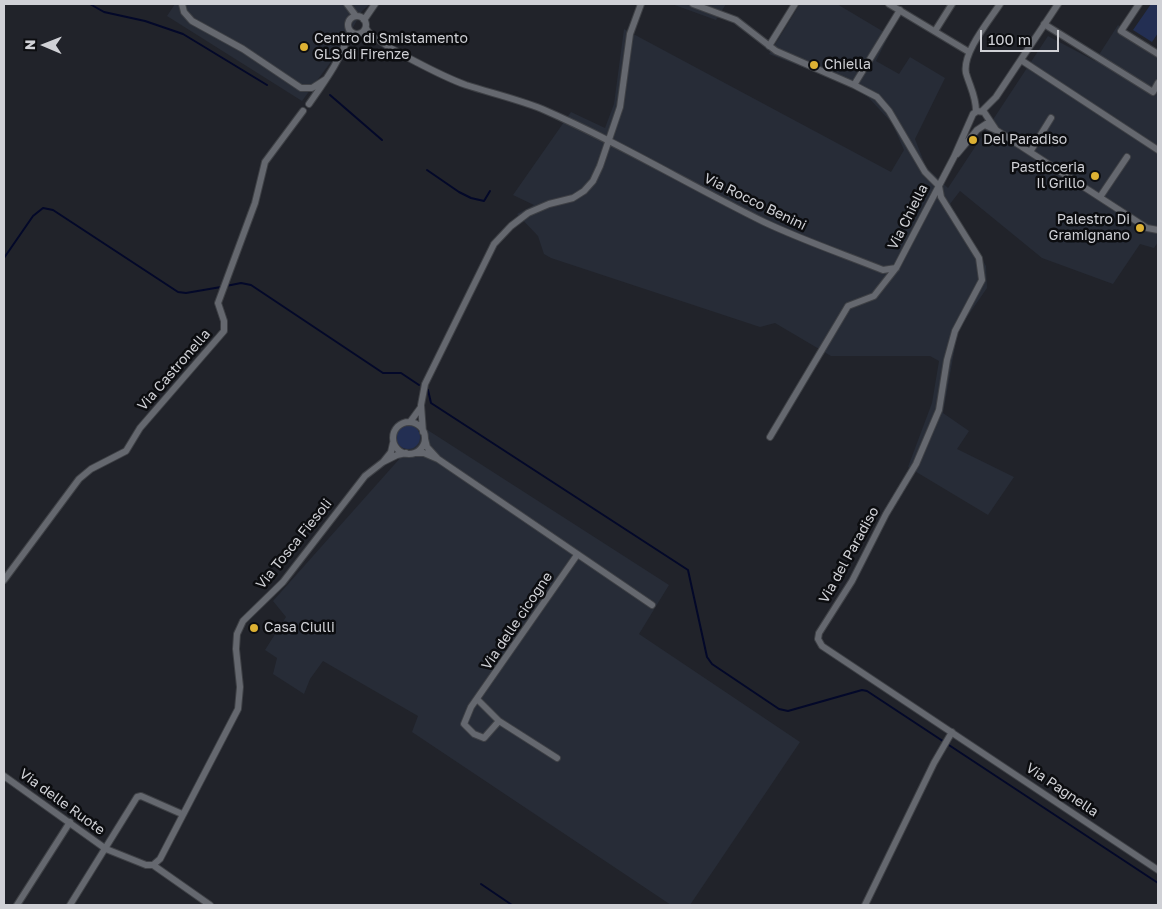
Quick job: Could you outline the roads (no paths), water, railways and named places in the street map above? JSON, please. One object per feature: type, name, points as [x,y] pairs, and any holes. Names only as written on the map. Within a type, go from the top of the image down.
[{"type":"street","points":[[182,4],[184,12],[192,21],[243,48],[298,86],[310,89],[326,79]]},
{"type":"street","points":[[309,104],[346,45],[350,32],[347,26],[375,4]]},
{"type":"street","name":"Via Tosca Fiesoli","points":[[424,435],[421,406],[425,384],[494,244],[510,226],[528,213],[549,204],[573,198],[584,191],[597,174],[622,97],[630,34],[640,6],[646,4]]},
{"type":"street","name":"Via Chiella","points":[[693,4],[744,25],[769,46],[785,56],[854,85],[883,103],[925,172],[939,186],[896,268],[874,296],[848,306],[770,437]]},
{"type":"street","points":[[712,11],[717,4]]},
{"type":"street","points":[[769,46],[795,4]]},
{"type":"street","points":[[889,4],[969,52]]},
{"type":"street","points":[[935,31],[952,4]]},
{"type":"street","points":[[954,157],[984,124],[987,115],[979,111],[966,73],[966,63],[969,52],[1000,4]]},
{"type":"street","points":[[939,186],[954,157],[962,134],[971,120],[996,97],[1058,4]]},
{"type":"street","points":[[1139,4],[1122,31],[1158,54]]},
{"type":"street","points":[[349,7],[359,17],[362,32]]},
{"type":"street","points":[[854,85],[900,10]]},
{"type":"street","points":[[1044,24],[1153,92],[1158,83]]},
{"type":"street","points":[[350,32],[362,32]]},
{"type":"street","points":[[346,45],[362,32]]},
{"type":"street","name":"Via Rocco Benini","points":[[362,32],[403,55],[459,82],[533,106],[609,141],[776,228],[883,270],[896,268]]},
{"type":"street","points":[[1021,60],[1158,150]]},
{"type":"street","name":"Via Castronella","points":[[4,580],[78,479],[91,469],[126,451],[140,428],[224,331],[224,321],[218,303],[255,203],[258,181],[265,162],[303,111]]},
{"type":"street","points":[[1030,152],[1051,118]]},
{"type":"street","points":[[971,120],[974,125],[984,124],[996,130],[1147,228],[1157,230]]},
{"type":"street","points":[[1100,197],[1127,157]]},
{"type":"street","name":"Via del Paradiso","points":[[939,186],[942,197],[979,258],[982,280],[955,331],[935,422],[913,470],[886,514],[852,581],[818,636],[822,646],[951,735]]},
{"type":"street","name":"Via Tosca Fiesoli","points":[[383,462],[391,452],[393,435],[398,426],[410,422],[421,406]]},
{"type":"street","points":[[410,422],[418,425],[424,435],[427,447],[438,459]]},
{"type":"street","points":[[414,452],[420,449],[424,435]]},
{"type":"street","points":[[393,442],[397,448],[406,454]]},
{"type":"street","points":[[414,452],[424,453],[438,459],[652,605]]},
{"type":"street","name":"Via Tosca Fiesoli","points":[[153,865],[160,859],[238,709],[240,687],[236,634],[243,621],[283,582],[364,476],[383,462],[397,455],[414,452]]},
{"type":"street","name":"Via delle cicogne","points":[[499,721],[484,738],[480,738],[466,728],[465,718],[577,555]]},
{"type":"street","points":[[478,700],[499,721],[557,758]]},
{"type":"street","points":[[865,905],[941,750],[951,735]]},
{"type":"street","name":"Via Pagnella","points":[[951,735],[1158,870]]},
{"type":"street","name":"Via delle Ruote","points":[[4,776],[106,849],[146,865],[153,865],[210,905]]},
{"type":"street","points":[[70,905],[137,797],[141,796],[182,814]]},
{"type":"street","points":[[17,905],[70,822]]},
{"type":"waterway","points":[[90,4],[104,12],[145,21],[183,34],[267,85]]},
{"type":"waterway","points":[[330,95],[382,140]]},
{"type":"waterway","points":[[427,170],[471,198],[484,201],[490,191]]},
{"type":"waterway","points":[[4,258],[33,216],[43,208],[53,210],[178,292],[186,293],[221,287]]},
{"type":"waterway","points":[[226,286],[241,283],[251,285],[383,373],[401,373],[419,385]]},
{"type":"waterway","points":[[428,390],[431,403],[688,570],[707,657],[712,664],[779,709],[788,711],[862,690],[867,691],[1158,883]]},
{"type":"waterway","points":[[481,884],[512,905]]},
{"type":"place","name":"Centro di Smistamento GLS di Firenze","points":[[304,47]]},
{"type":"place","name":"Chiella","points":[[814,65]]},
{"type":"place","name":"Del Paradiso","points":[[973,140]]},
{"type":"place","name":"Pasticceria Il Grillo","points":[[1095,176]]},
{"type":"place","name":"Palestro Di Gramignano","points":[[1140,228]]},
{"type":"place","name":"Casa Ciulli","points":[[254,628]]}]
